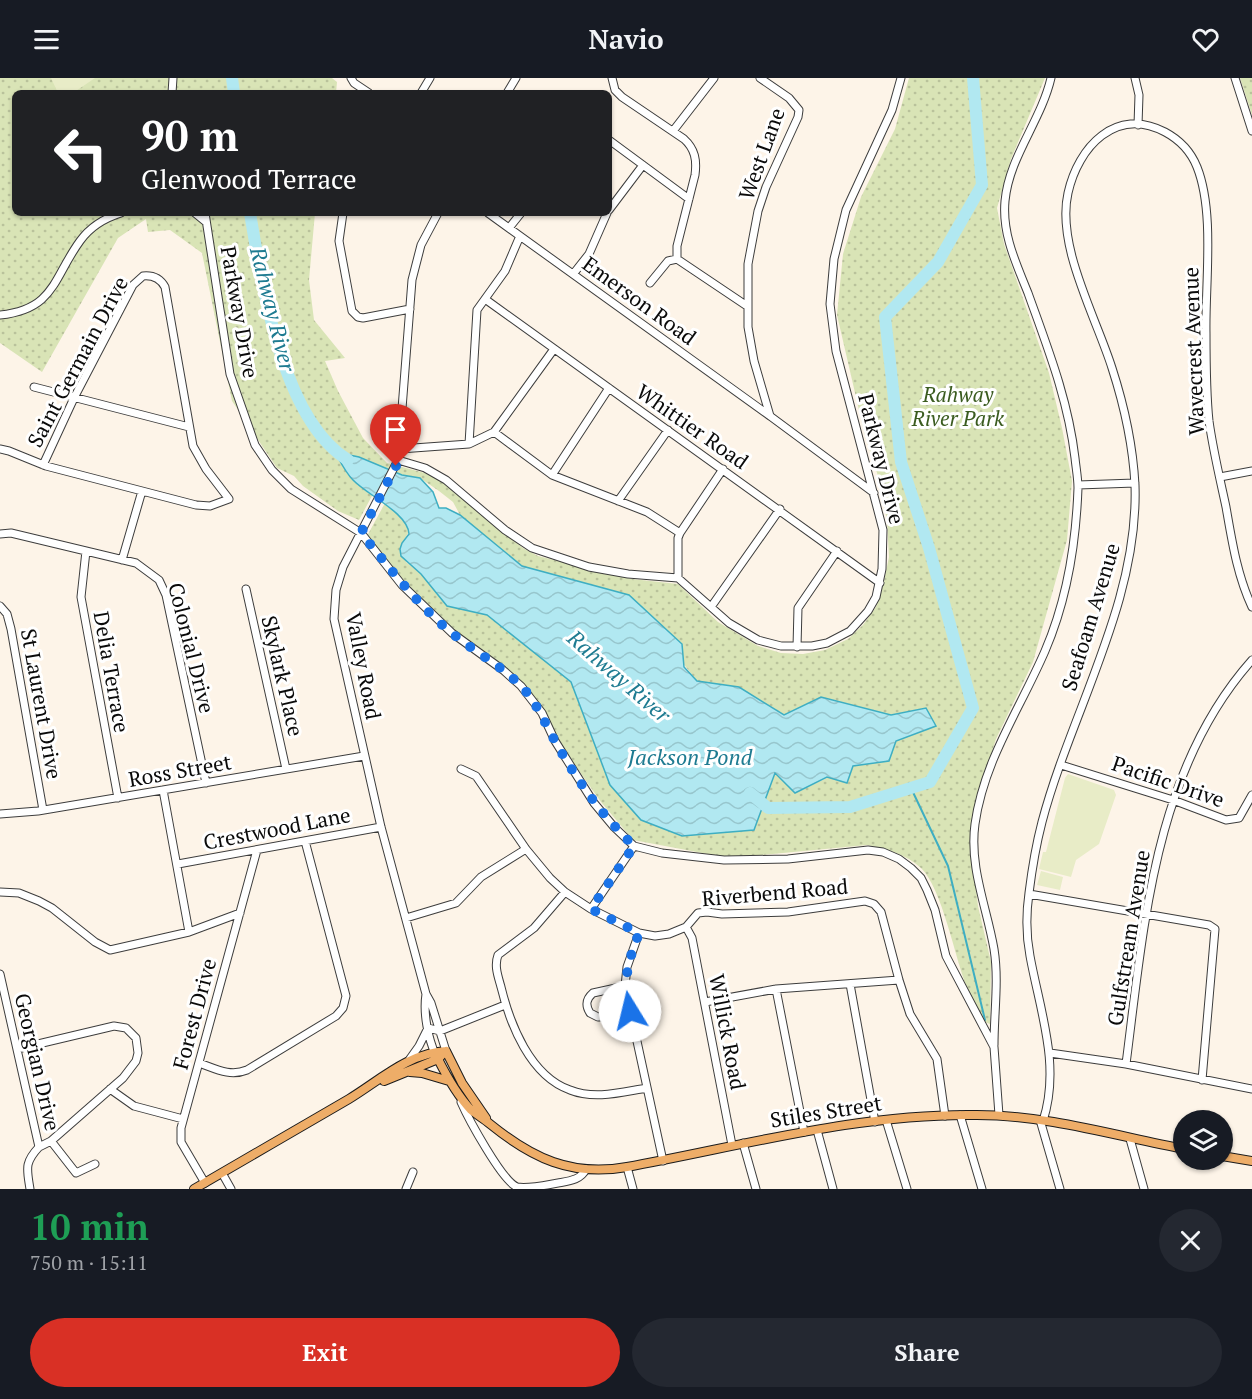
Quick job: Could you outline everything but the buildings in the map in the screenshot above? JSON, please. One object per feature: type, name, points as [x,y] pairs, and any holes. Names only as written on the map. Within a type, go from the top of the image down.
[{"type":"main road","name":"Stiles Street","points":[[446,1051],[462,1083],[486,1116],[487,1121]]},
{"type":"main road","points":[[362,1091],[446,1051]]},
{"type":"main road","name":"Stiles Street","points":[[436,1056],[449,1082],[470,1108],[511,1141],[534,1155],[554,1163],[586,1169],[627,1167],[742,1143],[886,1120],[960,1115],[999,1115],[1042,1121],[1173,1147]]},
{"type":"main road","points":[[194,1189],[362,1091],[408,1061],[436,1056]]},
{"type":"main road","points":[[406,1072],[422,1072],[449,1082]]},
{"type":"main road","points":[[1233,1158],[1252,1161]]},
{"type":"street","points":[[351,78],[364,90]]},
{"type":"street","points":[[612,78],[615,90],[622,97],[691,145],[695,154],[696,165],[677,246],[677,259]]},
{"type":"street","points":[[673,131],[714,78]]},
{"type":"street","name":"Parkway Drive","points":[[678,578],[729,623],[748,635],[768,643],[797,647],[826,643],[850,631],[868,611],[876,597],[880,583],[883,530],[836,351],[830,304],[834,259],[846,210],[892,110],[901,78]]},
{"type":"street","points":[[999,1115],[994,1047],[996,964],[975,863],[975,825],[984,784],[998,746],[1055,625],[1066,586],[1073,546],[1078,485],[1072,435],[1063,390],[1011,251],[1005,217],[1008,182],[1041,110],[1051,78]]},
{"type":"street","points":[[1135,78],[1139,95],[1138,125]]},
{"type":"street","points":[[1235,78],[1252,131]]},
{"type":"street","name":"West Lane","points":[[763,79],[789,98],[799,110],[758,211],[748,264],[748,327],[754,361],[770,416]]},
{"type":"street","name":"Wavecrest Avenue","points":[[1138,125],[1164,131],[1181,143],[1193,159],[1201,181],[1207,215],[1206,333],[1210,423],[1238,571],[1252,607]]},
{"type":"street","name":"Seafoam Avenue","points":[[1042,1121],[1048,1106],[1050,1053],[1030,956],[1027,913],[1029,894],[1042,820],[1110,626],[1124,576],[1132,536],[1135,483],[1117,382],[1072,256],[1065,222],[1067,198],[1073,175],[1091,145],[1103,133],[1110,130],[1138,125]]},
{"type":"street","points":[[612,142],[689,199]]},
{"type":"street","points":[[612,207],[643,165]]},
{"type":"street","points":[[0,315],[17,314],[41,302],[58,280],[80,240],[105,218],[111,216]]},
{"type":"street","name":"Parkway Drive","points":[[199,216],[206,222]]},
{"type":"street","name":"Parkway Drive","points":[[205,216],[230,374],[255,446],[272,470],[291,489],[361,533],[402,585],[452,633],[521,686],[542,713],[555,741],[594,803],[614,828],[634,846]]},
{"type":"street","points":[[343,216],[339,241],[352,311],[363,318],[410,309]]},
{"type":"street","name":"Valley Road","points":[[433,216],[416,262],[397,463],[338,579],[334,619],[381,826],[426,994],[446,1051]]},
{"type":"street","name":"Emerson Road","points":[[492,216],[770,416]]},
{"type":"street","points":[[509,228],[519,216]]},
{"type":"street","points":[[574,273],[589,254],[606,216]]},
{"type":"street","points":[[469,444],[475,318],[477,310],[511,260],[520,236]]},
{"type":"street","points":[[650,283],[668,261],[677,259],[747,306]]},
{"type":"street","name":"Saint Germain Drive","points":[[43,465],[74,398],[134,285],[143,276],[154,276],[165,287],[193,446],[198,457],[229,499],[210,506],[196,506],[142,491]]},
{"type":"street","name":"Whittier Road","points":[[485,299],[880,583]]},
{"type":"street","points":[[400,449],[469,444],[494,432],[554,349]]},
{"type":"street","points":[[34,387],[189,427]]},
{"type":"street","points":[[552,475],[609,388]]},
{"type":"street","points":[[770,416],[874,493]]},
{"type":"street","points":[[618,501],[668,430]]},
{"type":"street","points":[[494,432],[552,475],[654,516],[680,533]]},
{"type":"street","points":[[0,449],[43,465],[142,491],[122,560]]},
{"type":"street","points":[[397,463],[424,468],[446,480],[505,530],[532,548],[589,567],[628,574],[678,578],[680,533],[723,469]]},
{"type":"street","points":[[1220,477],[1252,471]]},
{"type":"street","points":[[1078,485],[1135,483]]},
{"type":"street","points":[[711,606],[780,509]]},
{"type":"street","name":"Colonial Drive","points":[[0,534],[11,533],[136,563],[159,580],[163,587],[206,783]]},
{"type":"street","name":"Delia Terrace","points":[[86,551],[81,597],[118,798]]},
{"type":"street","points":[[797,647],[798,608],[837,551]]},
{"type":"street","name":"Skylark Place","points":[[246,589],[286,770]]},
{"type":"street","name":"St Laurent Drive","points":[[0,606],[7,614],[11,629],[43,810]]},
{"type":"street","name":"Gulfstream Avenue","points":[[1126,1064],[1146,913],[1161,841],[1173,800],[1196,744],[1213,712],[1252,660]]},
{"type":"street","name":"Ross Street","points":[[0,814],[43,810],[364,756]]},
{"type":"street","name":"Pacific Drive","points":[[1061,765],[1173,800],[1226,820],[1234,820],[1243,814],[1252,795]]},
{"type":"street","points":[[461,770],[476,776],[526,849],[565,892],[591,909],[639,933],[627,967],[625,986],[663,1161]]},
{"type":"street","points":[[163,790],[189,932]]},
{"type":"street","name":"Crestwood Lane","points":[[178,864],[381,826]]},
{"type":"street","points":[[199,1063],[230,1074],[247,1070],[336,1016],[344,1008],[346,996],[305,841]]},
{"type":"street","points":[[591,909],[634,846],[662,853],[724,860],[788,860],[868,850],[883,852],[899,859],[921,878],[935,910],[946,956],[994,1047]]},
{"type":"street","points":[[406,918],[456,903],[481,877],[526,849]]},
{"type":"street","name":"Forest Drive","points":[[205,1183],[181,1142],[181,1128],[257,850]]},
{"type":"street","points":[[0,892],[19,892],[39,901],[52,908],[95,942],[110,950],[189,932],[240,913]]},
{"type":"street","points":[[565,892],[534,928],[498,956],[496,969],[505,1005],[524,1047],[539,1067],[557,1084],[579,1093],[595,1095],[647,1088]]},
{"type":"street","points":[[1029,894],[1146,913],[1209,925],[1215,929],[1202,1080]]},
{"type":"street","name":"Riverbend Road","points":[[639,933],[655,936],[669,934],[686,927],[698,913],[707,912],[722,914],[788,912],[869,902],[878,907],[884,918],[898,980],[910,1014],[938,1059],[945,1116]]},
{"type":"street","name":"Willick Road","points":[[686,927],[692,938],[732,1145]]},
{"type":"street","name":"Georgian Drive","points":[[0,974],[39,1147],[26,1166],[30,1189]]},
{"type":"street","points":[[705,1002],[776,989],[898,980]]},
{"type":"street","points":[[850,984],[875,1122]]},
{"type":"street","points":[[625,986],[593,993],[587,1000],[587,1005],[590,1013],[598,1017],[630,1011]]},
{"type":"street","points":[[776,989],[804,1132]]},
{"type":"street","name":"Valley Road","points":[[426,994],[428,1028],[436,1056]]},
{"type":"street","points":[[408,1061],[428,1028],[440,1031],[505,1005]]},
{"type":"street","points":[[17,1049],[114,1026],[121,1026],[136,1038],[138,1053],[132,1068],[51,1141],[39,1147]]},
{"type":"street","points":[[1050,1053],[1126,1064],[1252,1089]]},
{"type":"street","points":[[110,1089],[134,1106],[183,1119]]},
{"type":"street","points":[[458,1094],[470,1121],[506,1178],[516,1187],[534,1188],[574,1180],[584,1175],[586,1169]]},
{"type":"street","points":[[960,1115],[982,1189]]},
{"type":"street","points":[[886,1120],[907,1189]]},
{"type":"street","points":[[1042,1121],[1060,1189]]},
{"type":"street","points":[[817,1130],[833,1189]]},
{"type":"street","points":[[1130,1139],[1144,1189]]},
{"type":"street","points":[[51,1141],[76,1173],[95,1164]]},
{"type":"street","points":[[742,1143],[756,1189]]},
{"type":"street","points":[[627,1167],[633,1189]]},
{"type":"street","points":[[406,1189],[413,1172]]},
{"type":"street","points":[[222,1173],[231,1189]]},
{"type":"green space","name":"Rahway River Park","points":[[0,78],[332,78],[337,82],[336,90],[12,90],[12,216],[315,216],[309,280],[314,320],[345,358],[325,361],[363,438],[387,463],[425,473],[443,482],[523,548],[538,556],[632,579],[678,584],[718,622],[758,646],[781,653],[803,654],[825,650],[848,639],[863,625],[876,607],[889,557],[887,521],[879,479],[865,436],[837,315],[843,254],[861,197],[895,129],[909,78],[1045,78],[1011,159],[997,208],[1004,244],[1049,373],[1072,481],[1067,540],[1033,662],[996,739],[974,808],[972,850],[978,906],[991,962],[990,1024],[982,1021],[969,992],[942,907],[929,878],[915,863],[896,853],[867,845],[729,858],[633,840],[601,802],[560,744],[540,706],[519,679],[443,623],[402,585],[366,538],[385,503],[392,507],[410,530],[402,543],[406,562],[421,574],[447,606],[487,615],[571,682],[610,785],[754,830],[775,772],[795,793],[853,766],[889,761],[896,741],[936,726],[926,708],[891,715],[821,697],[784,715],[739,687],[697,681],[629,595],[522,566],[460,515],[453,502],[420,478],[402,475],[387,468],[359,520],[338,511],[303,486],[294,476],[277,468],[232,401],[202,253],[170,230],[148,232],[146,219],[118,238],[42,372],[0,343]]},
{"type":"green space","points":[[51,78],[95,78],[77,90],[57,90]]},
{"type":"green space","points":[[1240,78],[1252,78],[1252,115]]},
{"type":"green space","points":[[1068,774],[1114,790],[1116,795],[1099,844],[1076,860],[1071,877],[1039,869]]},
{"type":"green space","points":[[1041,871],[1063,877],[1060,890],[1037,885]]},
{"type":"water","name":"Jackson Pond","points":[[335,452],[359,457],[402,475],[420,478],[433,492],[439,508],[446,508],[460,515],[522,566],[629,595],[682,644],[684,667],[697,681],[739,687],[784,715],[821,697],[891,715],[926,708],[936,726],[896,741],[889,761],[853,766],[847,783],[827,777],[795,793],[775,773],[754,830],[682,836],[641,820],[610,785],[571,682],[487,615],[447,606],[421,574],[401,556],[402,543],[409,534],[402,519],[353,480]]},
{"type":"waterway","name":"Rahway River","points":[[232,78],[234,90]]},
{"type":"waterway","name":"Rahway River","points":[[750,793],[768,808],[850,807],[930,782],[973,708],[929,548],[901,462],[885,317],[938,262],[982,185],[973,78]]},
{"type":"waterway","name":"Rahway River","points":[[251,216],[269,312],[291,383],[307,415],[325,441],[348,460]]},
{"type":"waterway","points":[[911,788],[948,866],[985,1020]]},
{"type":"route","points":[[396,466],[361,533],[402,585],[452,633],[521,686],[542,713],[555,741],[594,803],[614,828],[634,846],[591,909],[639,933],[627,967],[625,986],[630,1011]]}]
